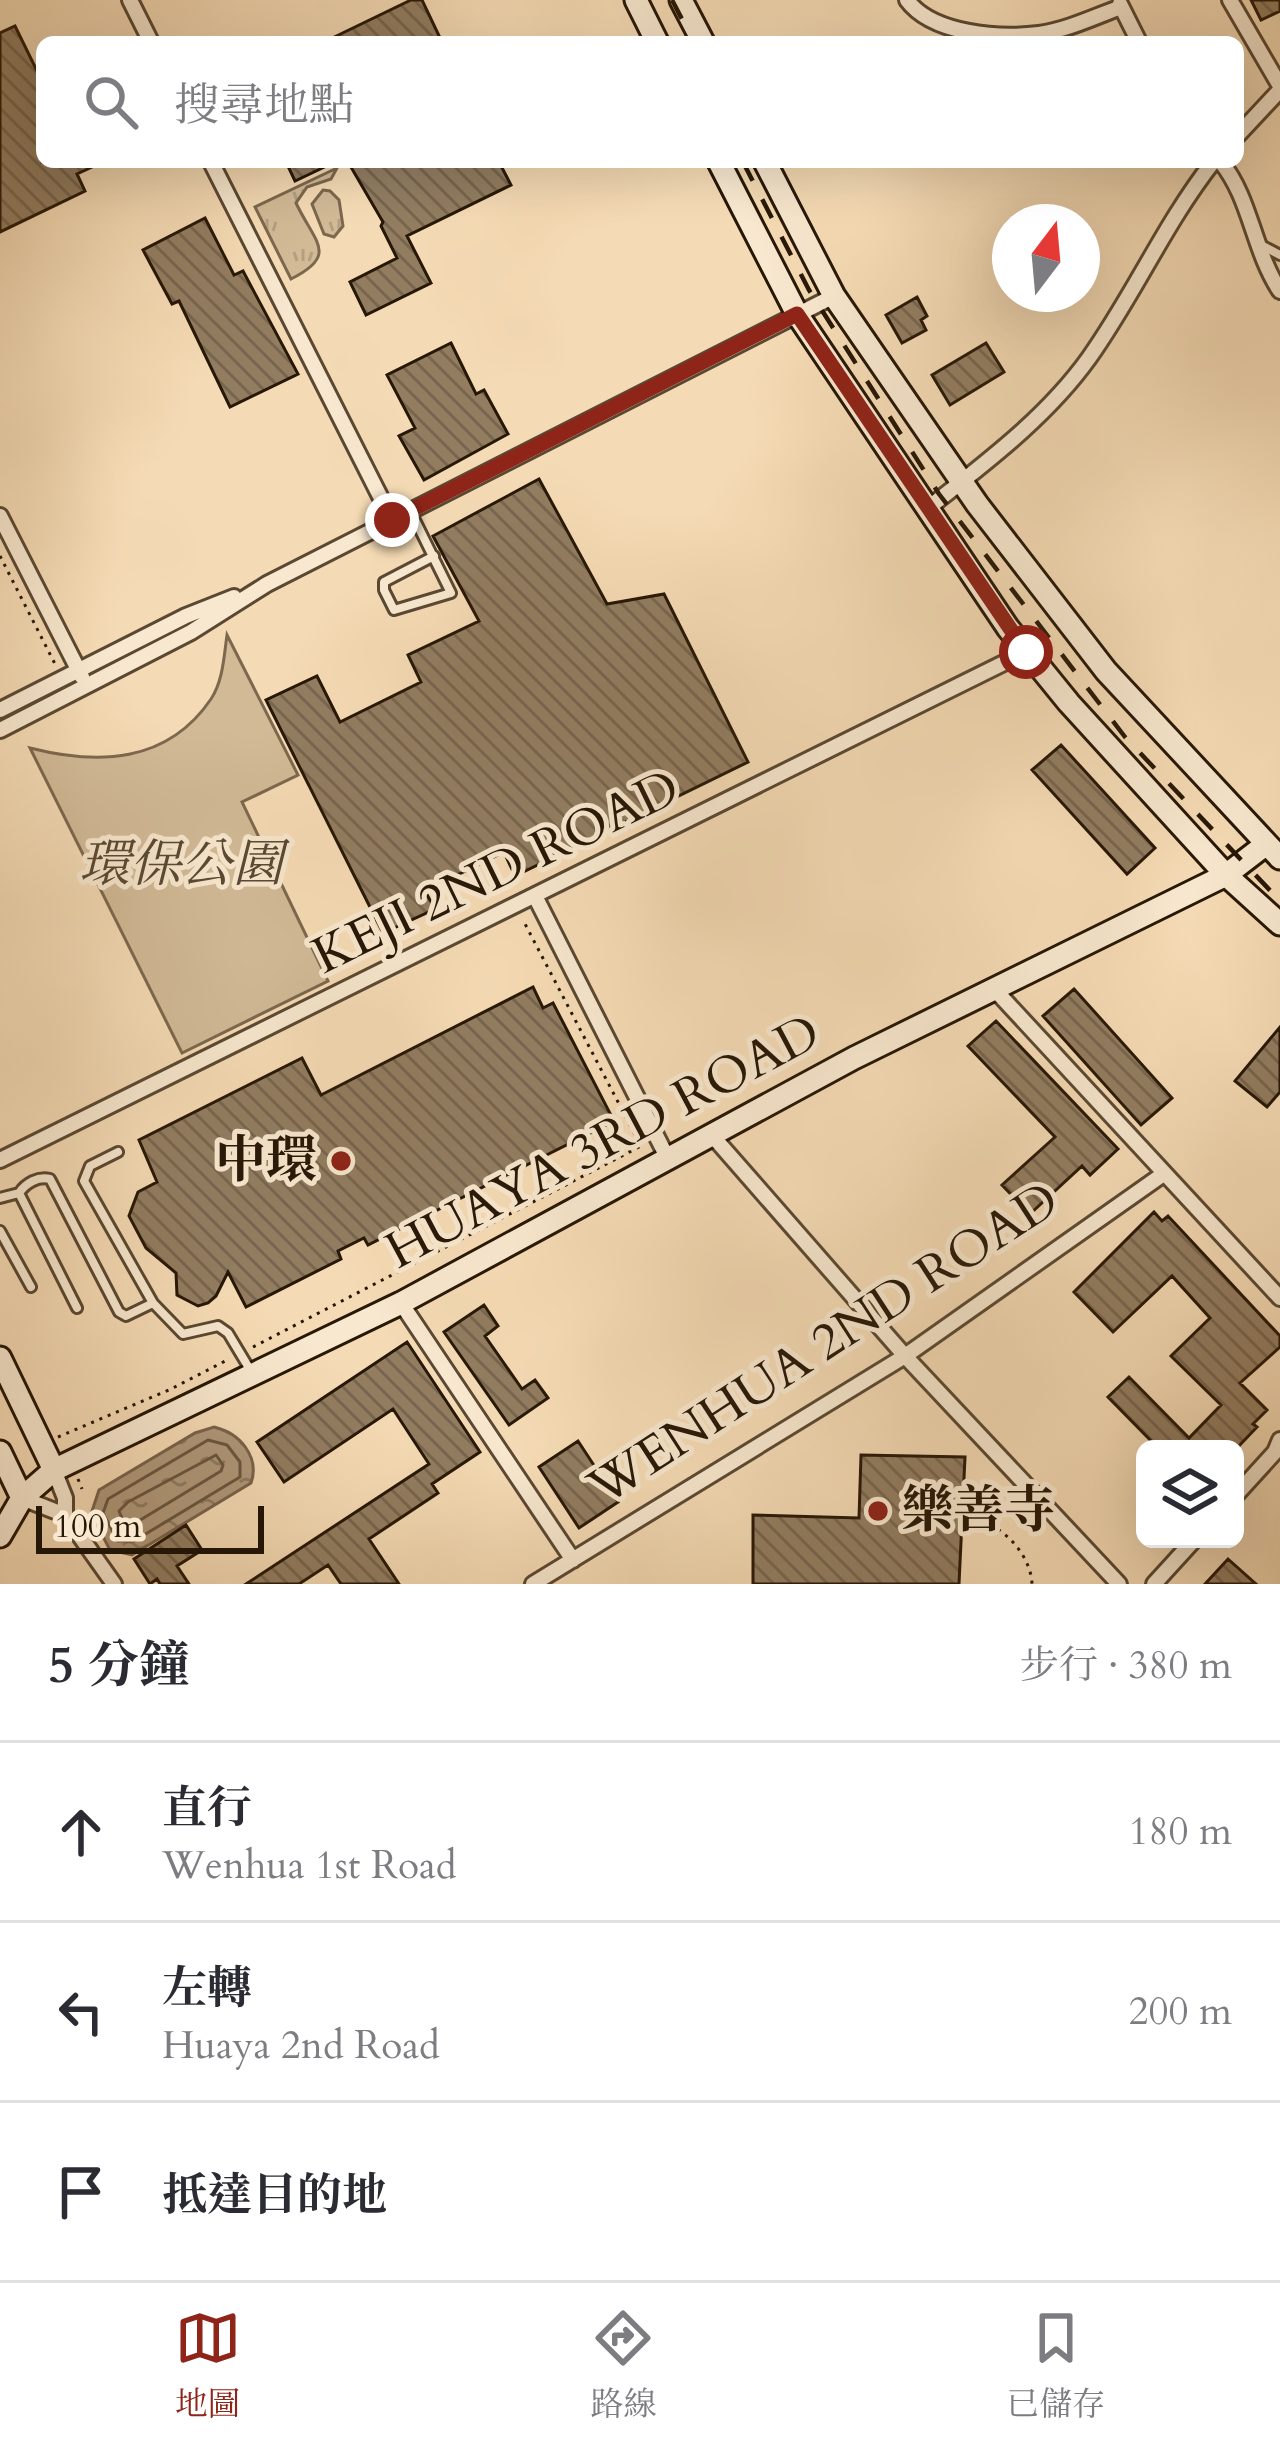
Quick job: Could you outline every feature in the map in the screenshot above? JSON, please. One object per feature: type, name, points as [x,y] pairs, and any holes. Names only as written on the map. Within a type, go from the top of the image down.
[{"type":"street","points":[[130,0],[148,36]]},
{"type":"street","points":[[636,0],[654,36]]},
{"type":"street","points":[[681,0],[700,36]]},
{"type":"street","points":[[907,0],[916,13],[941,27],[1037,34],[1120,4],[1136,36]]},
{"type":"street","points":[[1230,0],[1280,88],[1244,127]]},
{"type":"street","points":[[214,168],[392,520]]},
{"type":"street","points":[[722,168],[797,314],[1026,652],[1226,875],[1280,924]]},
{"type":"street","points":[[768,168],[834,296],[961,482],[1106,671],[1275,847]]},
{"type":"street","points":[[927,509],[1055,400],[1078,373],[1189,192],[1211,168]]},
{"type":"street","points":[[1223,168],[1236,181],[1255,242],[1280,291]]},
{"type":"street","points":[[0,730],[186,616],[267,584],[834,296]]},
{"type":"street","points":[[0,516],[82,677]]},
{"type":"street","name":"KEJI 2ND ROAD","points":[[0,1160],[1026,652]]},
{"type":"street","points":[[0,710],[82,677]]},
{"type":"street","name":"HUAYA 3RD ROAD","points":[[0,1536],[22,1498],[54,1470],[400,1303],[710,1133],[1275,847]]},
{"type":"street","points":[[535,896],[667,1156]]},
{"type":"street","points":[[996,991],[1280,1298]]},
{"type":"street","points":[[710,1133],[905,1357],[1119,1584]]},
{"type":"street","name":"WENHUA 2ND ROAD","points":[[533,1584],[905,1357],[1162,1175]]},
{"type":"street","points":[[400,1303],[572,1559]]},
{"type":"street","points":[[0,1358],[54,1470],[65,1498],[65,1515]]},
{"type":"street","points":[[1244,1486],[1280,1440]]},
{"type":"street","points":[[0,1452],[22,1498],[65,1515],[114,1584]]},
{"type":"street","points":[[1154,1584],[1188,1548]]},
{"type":"lane","points":[[1255,242],[1280,255]]},
{"type":"lane","points":[[410,511],[434,556],[452,593],[394,610],[384,582],[434,556]]},
{"type":"lane","points":[[118,1152],[90,1166],[84,1181],[153,1303],[182,1334],[218,1326],[228,1333],[252,1374]]},
{"type":"lane","points":[[0,1198],[19,1193],[24,1185],[43,1177],[50,1179],[119,1312],[126,1316],[153,1303]]},
{"type":"lane","points":[[19,1193],[77,1308]]},
{"type":"lane","points":[[0,1232],[31,1286]]},
{"type":"path","points":[[0,556],[56,666]]},
{"type":"path","points":[[48,1430],[63,1437],[240,1353],[641,1146],[521,916]]},
{"type":"path","points":[[973,1520],[987,1521],[1006,1536],[1028,1564],[1032,1584]]},
{"type":"green space","points":[[337,168],[331,179],[307,187],[296,203],[319,255],[291,279],[255,207]]},
{"type":"green space","points":[[323,190],[339,200],[343,226],[334,237],[324,234],[312,204]]},
{"type":"green space","name":"環保公園","points":[[227,635],[298,775],[242,802],[328,981],[182,1053],[30,748],[105,757],[152,748],[174,736],[215,692]]},
{"type":"water","points":[[214,1427],[246,1448],[253,1464],[251,1483],[132,1555],[110,1550],[91,1514],[99,1490],[195,1433]]},
{"type":"building","points":[[411,0],[422,0],[439,36],[336,36]]},
{"type":"building","points":[[1251,0],[1280,0],[1280,11],[1261,20]]},
{"type":"building","points":[[15,26],[36,69],[36,168],[90,168],[77,174],[85,191],[0,232],[0,33]]},
{"type":"building","points":[[289,168],[322,168],[295,181]]},
{"type":"building","points":[[352,168],[502,168],[511,185],[407,236],[431,283],[366,315],[350,282],[397,258],[383,222]]},
{"type":"building","points":[[205,218],[234,275],[243,271],[298,374],[230,407],[179,301],[172,304],[143,250]]},
{"type":"building","points":[[917,297],[927,316],[921,320],[926,330],[902,343],[886,315]]},
{"type":"building","points":[[451,343],[476,394],[484,390],[508,434],[424,480],[399,436],[415,428],[387,375]]},
{"type":"building","points":[[986,343],[1004,372],[950,405],[932,375]]},
{"type":"building","points":[[539,479],[607,604],[664,594],[748,762],[515,876],[504,852],[425,891],[435,909],[383,933],[266,700],[317,676],[340,722],[421,682],[408,655],[479,621],[433,536]]},
{"type":"building","points":[[1061,745],[1155,848],[1127,874],[1032,770]]},
{"type":"building","name":"中環","points":[[533,987],[543,1008],[553,1003],[614,1121],[368,1245],[364,1238],[338,1251],[341,1259],[246,1307],[228,1272],[208,1303],[198,1306],[177,1295],[176,1273],[146,1248],[129,1216],[138,1192],[157,1182],[139,1140],[302,1058],[321,1095]]},
{"type":"building","points":[[1074,989],[1172,1098],[1141,1125],[1043,1016]]},
{"type":"building","points":[[996,1021],[1118,1149],[1090,1175],[1082,1166],[1030,1214],[1002,1185],[1055,1137],[968,1046]]},
{"type":"building","points":[[1280,1027],[1280,1092],[1267,1107],[1235,1081]]},
{"type":"building","points":[[1154,1212],[1162,1221],[1168,1216],[1280,1336],[1280,1347],[1240,1383],[1267,1410],[1253,1424],[1257,1427],[1244,1441],[1150,1440],[1108,1397],[1129,1377],[1189,1438],[1221,1405],[1171,1356],[1210,1318],[1172,1276],[1113,1332],[1074,1292]]},
{"type":"building","points":[[484,1305],[498,1326],[485,1336],[522,1389],[535,1380],[548,1398],[509,1425],[444,1332]]},
{"type":"building","points":[[407,1342],[480,1452],[432,1484],[438,1493],[369,1539],[399,1584],[341,1584],[328,1565],[299,1584],[246,1584],[429,1464],[393,1409],[284,1482],[257,1442]]},
{"type":"building","points":[[578,1441],[618,1502],[579,1528],[539,1467]]},
{"type":"building","name":"樂善寺","points":[[861,1455],[965,1457],[959,1584],[753,1584],[753,1515],[859,1518]]},
{"type":"building","points":[[186,1525],[202,1550],[177,1566],[189,1584],[160,1584],[157,1579],[150,1584],[134,1559]]},
{"type":"building","points":[[1228,1559],[1256,1584],[1205,1584]]},
{"type":"railway","points":[[672,0],[691,36]]},
{"type":"railway","points":[[746,168],[809,290],[939,494],[1125,737],[1280,901]]},
{"type":"place","name":"中環","points":[[341,1161]]},
{"type":"place","name":"樂善寺","points":[[878,1511]]},
{"type":"route","points":[[392,520],[797,314],[1026,652]]}]
